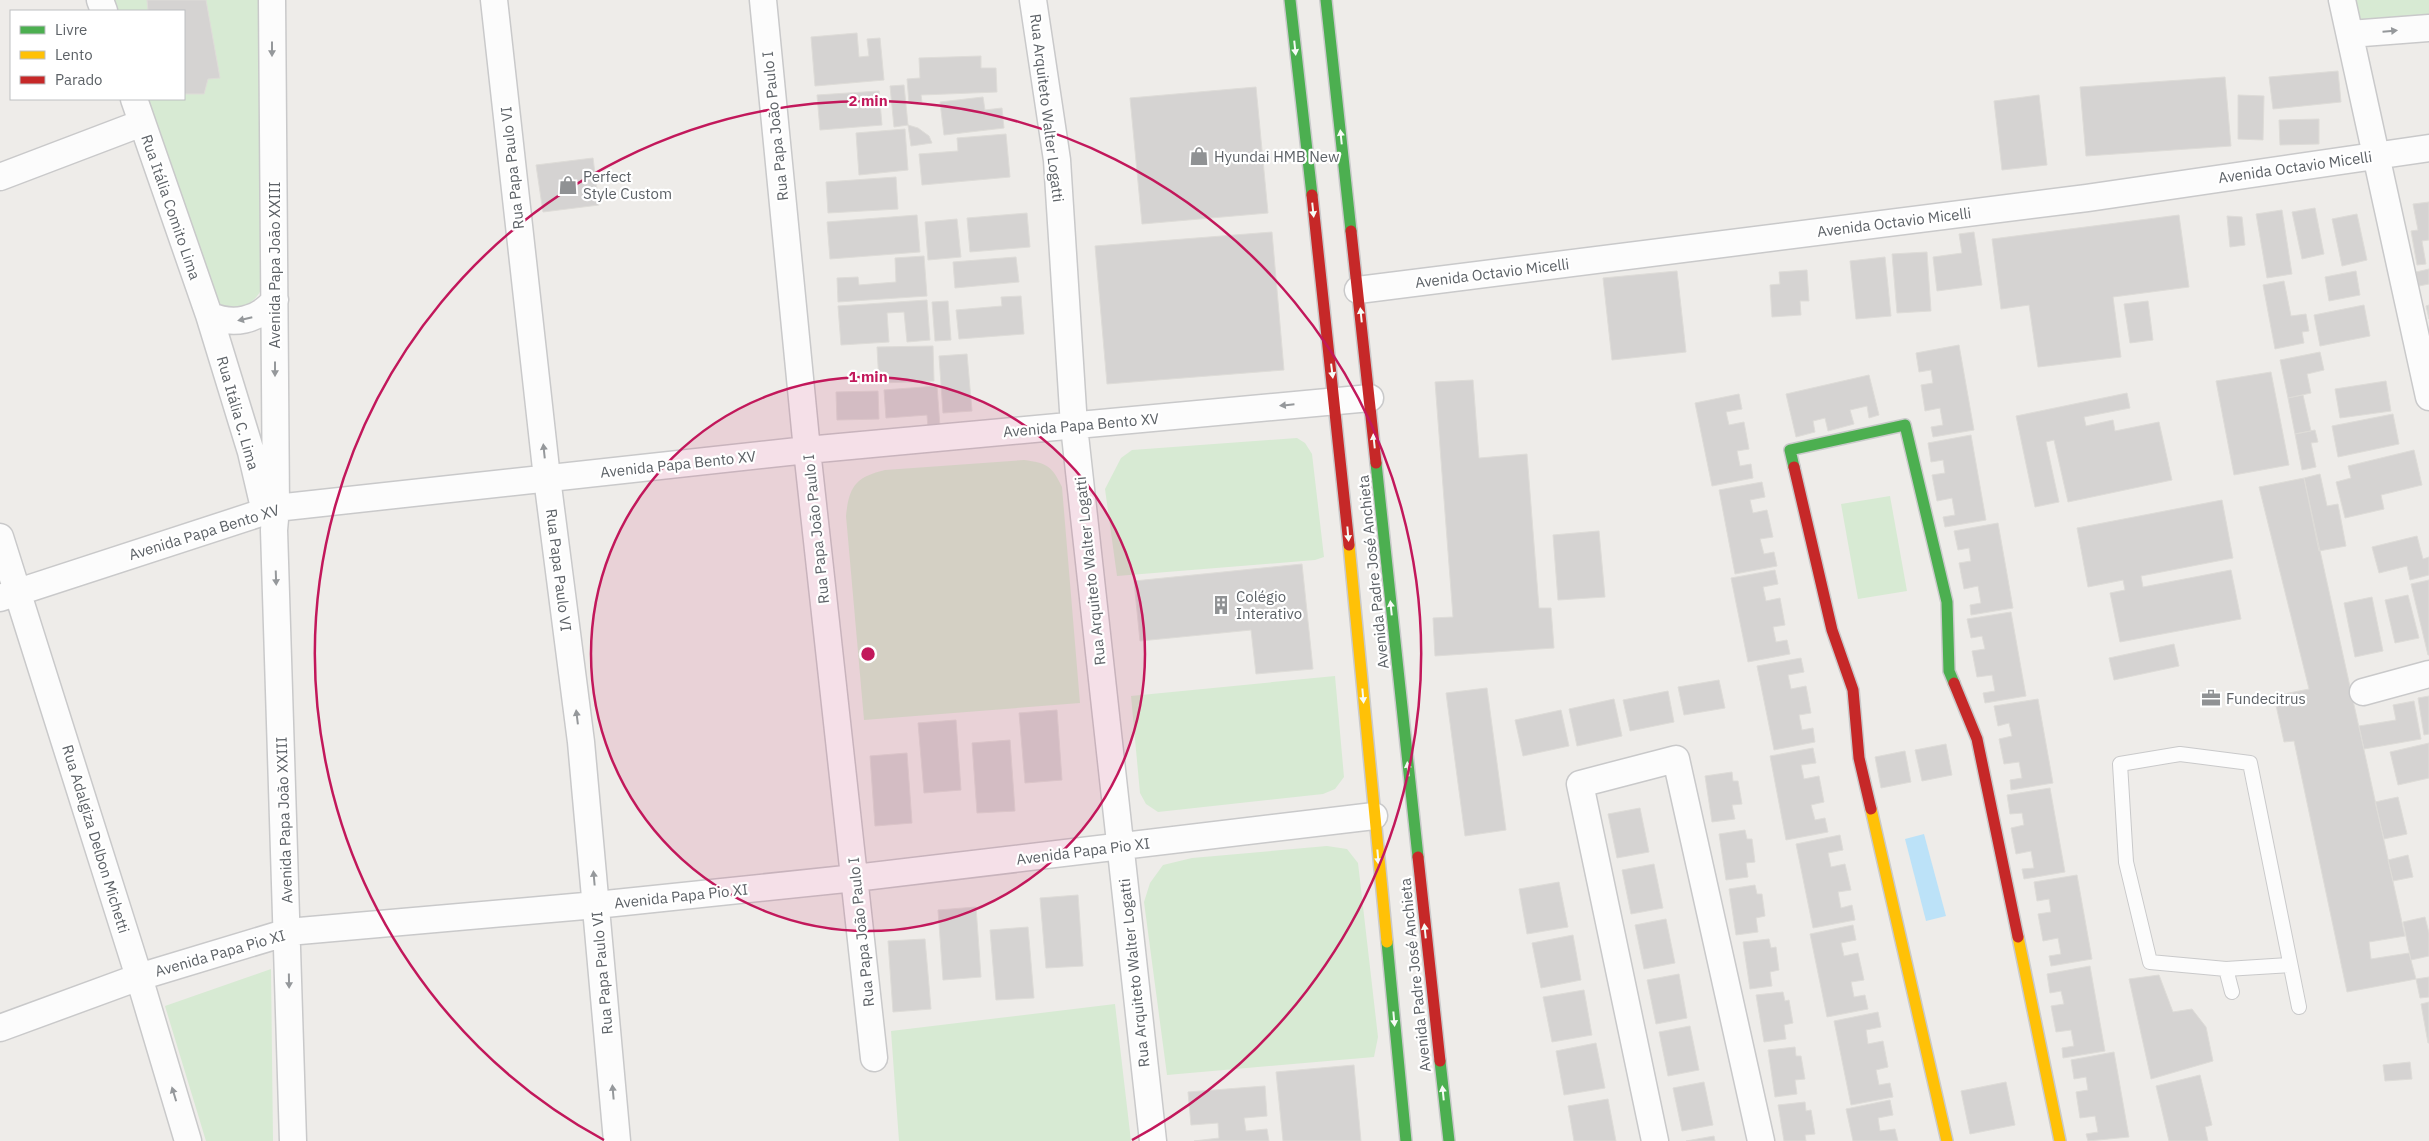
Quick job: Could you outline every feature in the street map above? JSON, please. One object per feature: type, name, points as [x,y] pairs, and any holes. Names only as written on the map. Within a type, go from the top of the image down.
[{"type":"main road","name":"Avenida Padre José Anchieta","points":[[1290,0],[1335,401],[1406,1141]]},
{"type":"main road","name":"Avenida Padre José Anchieta","points":[[1326,0],[1448,1141]]},
{"type":"main road","points":[[1947,1141],[1859,758],[1853,690],[1832,630],[1790,450],[1904,425],[1947,602],[1949,671],[1977,739],[2060,1141]]},
{"type":"street","name":"Avenida Papa João XXIII","points":[[272,0],[275,300],[272,516],[288,932],[293,1141]]},
{"type":"street","name":"Rua Papa Paulo VI","points":[[494,0],[547,478],[581,742],[618,1141]]},
{"type":"street","name":"Rua Papa João Paulo I","points":[[763,0],[807,450],[874,1058]]},
{"type":"street","name":"Rua Arquiteto Walter Logatti","points":[[1033,0],[1057,160],[1074,426],[1153,1141]]},
{"type":"street","points":[[2342,0],[2429,397]]},
{"type":"street","points":[[2350,34],[2429,28]]},
{"type":"street","name":"Rua Itália Comito Lima","points":[[134,100],[209,315]]},
{"type":"street","points":[[0,177],[142,123]]},
{"type":"street","name":"Avenida Octavio Micelli","points":[[1358,290],[2087,198],[2429,148]]},
{"type":"street","points":[[209,315],[224,320],[241,321],[264,312],[275,300]]},
{"type":"street","name":"Rua Itália C. Lima","points":[[209,315],[250,452],[272,516]]},
{"type":"street","name":"Avenida Papa Bento XV","points":[[9,595],[272,516],[547,478],[807,450],[1370,398]]},
{"type":"street","name":"Rua Adalgiza Delbon Michetti","points":[[0,537],[9,595],[139,977],[188,1141]]},
{"type":"street","points":[[2363,692],[2429,674]]},
{"type":"street","points":[[1655,1141],[1580,784],[1676,759],[1761,1141]]},
{"type":"street","name":"Avenida Papa Pio XI","points":[[0,1028],[139,977],[288,932],[596,905],[855,878],[1374,816]]},
{"type":"lane","points":[[2290,965],[2226,968],[2150,962],[2126,862],[2120,764],[2180,754],[2250,763],[2299,1007]]},
{"type":"lane","points":[[2226,968],[2232,992]]},
{"type":"green space","points":[[108,0],[259,0],[261,290],[248,304],[231,308],[219,305],[143,100],[185,100],[185,10],[112,10]]},
{"type":"green space","points":[[2354,0],[2429,0],[2429,14],[2358,21]]},
{"type":"green space","points":[[1297,438],[1305,443],[1312,454],[1324,557],[1315,560],[1117,576],[1105,489],[1121,458],[1132,450]]},
{"type":"green space","points":[[1024,460],[1048,467],[1055,474],[1062,487],[1080,703],[864,720],[846,516],[852,490],[856,484],[867,476],[885,470]]},
{"type":"green space","points":[[1890,496],[1907,591],[1858,599],[1841,504]]},
{"type":"green space","points":[[1335,676],[1344,777],[1335,789],[1323,794],[1158,812],[1146,804],[1140,793],[1131,696]]},
{"type":"green space","points":[[1327,846],[1347,849],[1358,863],[1378,1037],[1374,1057],[1167,1075],[1144,902],[1150,883],[1163,865],[1192,858]]},
{"type":"green space","points":[[271,969],[273,1141],[206,1141],[165,1006]]},
{"type":"green space","points":[[1115,1004],[1131,1141],[899,1141],[891,1031]]},
{"type":"water","points":[[1924,834],[1946,916],[1926,921],[1905,839]]},
{"type":"building","points":[[147,0],[206,0],[220,78],[208,79],[204,94],[185,94],[185,10],[148,10]]},
{"type":"building","points":[[857,33],[859,57],[869,56],[867,39],[880,38],[884,80],[815,86],[811,37]]},
{"type":"building","points":[[981,56],[981,68],[996,68],[997,92],[921,95],[922,102],[909,103],[907,79],[920,78],[919,58]]},
{"type":"building","points":[[2338,71],[2341,102],[2273,109],[2269,77]]},
{"type":"building","points":[[2225,77],[2231,146],[2086,156],[2080,87]]},
{"type":"building","points":[[904,85],[908,125],[894,127],[890,86]]},
{"type":"building","name":"Hyundai HMB New","points":[[1256,87],[1268,213],[1142,224],[1130,98]]},
{"type":"building","points":[[879,91],[882,125],[820,130],[817,95]]},
{"type":"building","points":[[2039,95],[2047,165],[2002,170],[1994,101]]},
{"type":"building","points":[[2238,95],[2264,96],[2263,140],[2238,139]]},
{"type":"building","points":[[983,97],[985,110],[1002,108],[1004,128],[944,135],[940,102]]},
{"type":"building","points":[[2319,119],[2319,144],[2280,145],[2279,120]]},
{"type":"building","points":[[908,125],[918,128],[929,136],[932,143],[911,146]]},
{"type":"building","points":[[905,129],[908,170],[859,175],[856,133]]},
{"type":"building","points":[[1006,134],[1010,177],[922,185],[919,154],[958,151],[957,138]]},
{"type":"building","name":"Perfect Style Custom","points":[[593,158],[599,205],[543,212],[536,165]]},
{"type":"building","points":[[896,177],[898,209],[828,213],[826,182]]},
{"type":"building","points":[[2429,202],[2429,240],[2422,241],[2426,264],[2417,265],[2411,231],[2418,230],[2413,204]]},
{"type":"building","points":[[2315,208],[2324,254],[2302,259],[2292,212]]},
{"type":"building","points":[[2282,210],[2292,274],[2267,278],[2256,214]]},
{"type":"building","points":[[1027,213],[1030,247],[970,252],[967,218]]},
{"type":"building","points":[[2357,214],[2367,260],[2342,266],[2332,219]]},
{"type":"building","points":[[917,215],[920,252],[830,259],[827,222]]},
{"type":"building","points":[[2179,215],[2189,287],[2113,297],[2121,357],[2038,367],[2029,305],[2001,309],[1992,239]]},
{"type":"building","points":[[2227,216],[2242,217],[2245,245],[2230,247]]},
{"type":"building","points":[[957,219],[961,257],[928,260],[925,222]]},
{"type":"building","points":[[1272,232],[1284,370],[1107,384],[1095,246]]},
{"type":"building","points":[[1974,232],[1982,285],[1937,291],[1933,257],[1962,253],[1959,234]]},
{"type":"building","points":[[1927,252],[1931,311],[1897,313],[1892,254]]},
{"type":"building","points":[[924,256],[927,296],[838,302],[837,278],[858,277],[859,285],[896,282],[895,258]]},
{"type":"building","points":[[1016,257],[1019,282],[955,288],[953,262]]},
{"type":"building","points":[[1885,257],[1891,316],[1856,319],[1850,261]]},
{"type":"building","points":[[2429,269],[2429,284],[2419,286],[2416,272]]},
{"type":"building","points":[[1807,270],[1809,301],[1800,301],[1801,315],[1772,317],[1770,285],[1780,284],[1779,272]]},
{"type":"building","points":[[1677,271],[1686,352],[1612,360],[1603,278]]},
{"type":"building","points":[[2356,271],[2360,295],[2329,301],[2325,277]]},
{"type":"building","points":[[2284,281],[2291,316],[2306,314],[2309,331],[2302,332],[2304,343],[2275,349],[2263,285]]},
{"type":"building","points":[[1021,296],[1024,334],[959,339],[956,310],[1002,306],[1001,297]]},
{"type":"building","points":[[927,300],[930,340],[907,342],[904,312],[887,313],[889,342],[841,345],[838,306]]},
{"type":"building","points":[[948,301],[951,340],[935,341],[932,302]]},
{"type":"building","points":[[2148,301],[2153,340],[2130,343],[2124,304]]},
{"type":"building","points":[[2364,305],[2370,336],[2320,346],[2314,315]]},
{"type":"building","points":[[2429,305],[2429,319],[2426,306]]},
{"type":"building","points":[[1959,345],[1974,430],[1933,437],[1931,427],[1943,425],[1940,408],[1925,411],[1921,385],[1933,383],[1931,370],[1919,372],[1916,353]]},
{"type":"building","points":[[933,346],[934,381],[879,383],[877,347]]},
{"type":"building","points":[[2320,352],[2324,370],[2307,374],[2311,393],[2288,398],[2280,360]]},
{"type":"building","points":[[967,354],[972,411],[943,413],[939,356]]},
{"type":"building","points":[[2271,372],[2289,465],[2234,475],[2216,381]]},
{"type":"building","points":[[1869,375],[1879,415],[1869,418],[1867,406],[1850,410],[1854,424],[1828,431],[1825,418],[1813,421],[1815,432],[1796,437],[1786,394]]},
{"type":"building","points":[[1473,380],[1479,458],[1527,454],[1539,608],[1551,608],[1554,648],[1435,656],[1433,618],[1453,617],[1435,382]]},
{"type":"building","points":[[2386,381],[2391,411],[2340,418],[2335,389]]},
{"type":"building","points":[[937,386],[940,427],[928,428],[927,415],[886,418],[884,390]]},
{"type":"building","points":[[878,391],[879,419],[837,420],[836,392]]},
{"type":"building","points":[[2127,393],[2130,408],[2084,417],[2086,426],[2113,420],[2115,431],[2159,422],[2172,480],[2068,502],[2054,440],[2046,442],[2059,502],[2035,507],[2016,416]]},
{"type":"building","points":[[1739,394],[1742,409],[1726,412],[1729,425],[1744,422],[1749,449],[1737,451],[1740,466],[1751,464],[1753,478],[1712,486],[1695,403]]},
{"type":"building","points":[[2303,395],[2311,431],[2295,434],[2288,398]]},
{"type":"building","points":[[2393,414],[2399,444],[2338,457],[2332,426]]},
{"type":"building","points":[[2315,430],[2318,442],[2311,443],[2316,467],[2302,470],[2295,434]]},
{"type":"building","points":[[1971,435],[1986,520],[1945,527],[1943,517],[1955,515],[1952,498],[1937,501],[1932,475],[1945,473],[1943,460],[1931,462],[1928,443]]},
{"type":"building","points":[[2414,450],[2422,485],[2381,495],[2384,509],[2345,518],[2336,482],[2351,478],[2348,466]]},
{"type":"building","points":[[2320,474],[2327,506],[2338,504],[2346,546],[2319,551],[2304,478]]},
{"type":"building","points":[[2304,478],[2405,936],[2369,942],[2371,959],[2409,953],[2416,979],[2347,992],[2294,741],[2284,742],[2274,696],[2309,689],[2259,487]]},
{"type":"building","points":[[1762,482],[1765,497],[1750,500],[1753,513],[1767,510],[1773,537],[1760,539],[1764,554],[1774,552],[1777,566],[1735,574],[1719,490]]},
{"type":"building","points":[[2222,500],[2233,558],[2141,576],[2143,587],[2231,570],[2241,619],[2120,642],[2110,593],[2125,590],[2123,580],[2088,587],[2077,528]]},
{"type":"building","points":[[1998,523],[2013,608],[1971,615],[1970,605],[1981,603],[1978,586],[1964,589],[1959,563],[1971,561],[1969,548],[1958,550],[1954,531]]},
{"type":"building","points":[[1599,531],[1605,597],[1558,600],[1553,535]]},
{"type":"building","points":[[2417,536],[2423,559],[2429,557],[2429,575],[2410,580],[2407,566],[2379,573],[2372,547]]},
{"type":"building","name":"Colégio Interativo","points":[[1302,564],[1313,669],[1256,674],[1251,630],[1140,641],[1134,581]]},
{"type":"building","points":[[1775,570],[1778,584],[1763,587],[1766,601],[1780,598],[1785,625],[1773,627],[1776,642],[1787,640],[1790,654],[1748,662],[1731,578]]},
{"type":"building","points":[[2429,580],[2429,655],[2428,655],[2411,584]]},
{"type":"building","points":[[2408,595],[2419,638],[2395,643],[2385,600]]},
{"type":"building","points":[[2372,597],[2383,651],[2355,657],[2344,603]]},
{"type":"building","points":[[2011,612],[2026,696],[1985,703],[1983,693],[1995,691],[1992,675],[1977,677],[1972,651],[1985,649],[1982,636],[1971,638],[1967,619]]},
{"type":"building","points":[[2174,644],[2179,666],[2114,680],[2109,658]]},
{"type":"building","points":[[1801,658],[1804,672],[1788,675],[1791,689],[1806,686],[1811,713],[1799,715],[1802,730],[1813,728],[1815,742],[1774,750],[1757,666]]},
{"type":"building","points":[[1719,680],[1725,708],[1684,715],[1678,687]]},
{"type":"building","points":[[1487,688],[1506,830],[1465,836],[1446,693]]},
{"type":"building","points":[[1668,691],[1674,722],[1630,731],[1623,700]]},
{"type":"building","points":[[2429,696],[2429,734],[2424,735],[2418,698]]},
{"type":"building","points":[[1614,699],[1622,736],[1577,746],[1569,709]]},
{"type":"building","points":[[2038,699],[2053,783],[2011,790],[2010,780],[2022,778],[2019,762],[2004,764],[1999,739],[2012,736],[2009,723],[1998,726],[1994,706]]},
{"type":"building","points":[[2414,701],[2421,739],[2364,749],[2359,726],[2396,720],[2393,705]]},
{"type":"building","points":[[1057,710],[1062,780],[1025,783],[1019,713]]},
{"type":"building","points":[[1561,710],[1569,746],[1523,756],[1515,720]]},
{"type":"building","points":[[956,720],[961,790],[924,793],[918,723]]},
{"type":"building","points":[[1010,740],[1015,811],[977,813],[972,743]]},
{"type":"building","points":[[2429,743],[2429,778],[2398,785],[2390,752]]},
{"type":"building","points":[[1946,744],[1952,775],[1922,781],[1915,750]]},
{"type":"building","points":[[1813,748],[1816,763],[1801,765],[1804,779],[1819,776],[1824,802],[1811,805],[1815,820],[1825,818],[1828,832],[1786,840],[1770,756]]},
{"type":"building","points":[[1905,751],[1911,782],[1881,788],[1875,757]]},
{"type":"building","points":[[907,753],[912,823],[875,826],[870,756]]},
{"type":"building","points":[[1732,772],[1733,781],[1738,781],[1742,804],[1732,805],[1735,819],[1712,822],[1705,776]]},
{"type":"building","points":[[2050,788],[2065,872],[2024,879],[2022,869],[2034,868],[2031,851],[2016,854],[2011,828],[2024,825],[2022,813],[2010,814],[2007,795]]},
{"type":"building","points":[[2398,797],[2407,834],[2384,839],[2375,802]]},
{"type":"building","points":[[1640,808],[1649,852],[1617,858],[1608,814]]},
{"type":"building","points":[[1745,830],[1747,839],[1752,839],[1755,862],[1746,863],[1748,877],[1726,880],[1719,834]]},
{"type":"building","points":[[1840,835],[1843,850],[1828,853],[1831,867],[1845,864],[1851,890],[1838,892],[1841,908],[1852,905],[1855,920],[1813,928],[1796,844]]},
{"type":"building","points":[[2408,855],[2413,877],[2393,881],[2388,860]]},
{"type":"building","points":[[1654,864],[1663,908],[1631,914],[1622,870]]},
{"type":"building","points":[[2077,875],[2092,959],[2051,966],[2049,956],[2061,954],[2058,938],[2043,941],[2038,914],[2051,912],[2049,899],[2037,901],[2034,882]]},
{"type":"building","points":[[1559,882],[1568,927],[1527,934],[1519,889]]},
{"type":"building","points":[[1755,885],[1757,894],[1762,894],[1765,916],[1756,918],[1758,932],[1736,935],[1729,889]]},
{"type":"building","points":[[1078,895],[1083,966],[1046,968],[1040,898]]},
{"type":"building","points":[[976,907],[981,977],[943,980],[938,910]]},
{"type":"building","points":[[2425,917],[2429,933],[2429,956],[2411,960],[2403,922]]},
{"type":"building","points":[[1666,919],[1675,963],[1644,969],[1635,925]]},
{"type":"building","points":[[1853,925],[1856,940],[1841,943],[1844,956],[1858,953],[1864,980],[1851,982],[1854,997],[1865,995],[1868,1009],[1827,1017],[1810,934]]},
{"type":"building","points":[[1028,927],[1034,998],[996,1000],[990,930]]},
{"type":"building","points":[[1573,935],[1581,980],[1541,988],[1532,943]]},
{"type":"building","points":[[925,939],[931,1009],[893,1012],[888,941]]},
{"type":"building","points":[[1769,939],[1771,948],[1776,947],[1779,970],[1770,972],[1772,986],[1750,989],[1743,942]]},
{"type":"building","points":[[2090,966],[2105,1051],[2063,1058],[2062,1048],[2074,1046],[2071,1030],[2056,1032],[2051,1006],[2064,1004],[2061,991],[2050,993],[2047,974]]},
{"type":"building","points":[[1679,974],[1687,1018],[1656,1024],[1647,980]]},
{"type":"building","points":[[2159,975],[2173,1012],[2192,1009],[2206,1027],[2213,1061],[2151,1079],[2129,979]]},
{"type":"building","points":[[2429,977],[2429,997],[2420,998],[2416,979]]},
{"type":"building","points":[[1584,990],[1592,1035],[1552,1042],[1543,997]]},
{"type":"building","points":[[1783,992],[1785,1001],[1789,1000],[1793,1023],[1784,1025],[1786,1039],[1764,1042],[1756,995]]},
{"type":"building","points":[[2429,1002],[2429,1043],[2428,1043],[2421,1004]]},
{"type":"building","points":[[1878,1012],[1881,1027],[1866,1030],[1868,1044],[1883,1041],[1888,1067],[1876,1070],[1879,1085],[1890,1083],[1893,1097],[1851,1105],[1834,1021]]},
{"type":"building","points":[[1690,1026],[1699,1070],[1668,1076],[1659,1032]]},
{"type":"building","points":[[1596,1043],[1605,1088],[1564,1095],[1556,1051]]},
{"type":"building","points":[[1795,1047],[1796,1056],[1801,1056],[1805,1079],[1795,1080],[1797,1094],[1775,1097],[1768,1050]]},
{"type":"building","points":[[2114,1052],[2129,1137],[2088,1141],[2086,1134],[2098,1132],[2095,1116],[2080,1118],[2076,1092],[2088,1090],[2086,1077],[2074,1079],[2071,1060]]},
{"type":"building","points":[[2410,1062],[2412,1079],[2385,1081],[2383,1065]]},
{"type":"building","points":[[1354,1065],[1361,1141],[1283,1141],[1276,1072]]},
{"type":"building","points":[[2200,1075],[2212,1125],[2205,1127],[2208,1141],[2169,1141],[2156,1086]]},
{"type":"building","points":[[1704,1082],[1713,1125],[1682,1131],[1673,1088]]},
{"type":"building","points":[[2006,1082],[2015,1125],[1970,1134],[1961,1091]]},
{"type":"building","points":[[1265,1086],[1267,1116],[1244,1118],[1246,1131],[1267,1129],[1269,1141],[1194,1141],[1219,1138],[1218,1123],[1191,1125],[1188,1092]]},
{"type":"building","points":[[1608,1099],[1616,1141],[1574,1141],[1568,1106]]},
{"type":"building","points":[[1890,1100],[1893,1115],[1878,1118],[1880,1131],[1895,1129],[1898,1141],[1853,1141],[1846,1109]]},
{"type":"building","points":[[1805,1102],[1806,1111],[1811,1110],[1815,1134],[1805,1135],[1806,1141],[1784,1141],[1778,1105]]},
{"type":"building","points":[[1714,1136],[1715,1141],[1686,1141]]},
{"type":"traffic: fast","points":[[1290,0],[1312,195]]},
{"type":"traffic: fast","points":[[1326,0],[1351,231]]},
{"type":"traffic: fast","points":[[1794,467],[1790,450],[1905,425],[1947,602],[1949,671],[1954,683]]},
{"type":"traffic: fast","points":[[1376,463],[1418,857]]},
{"type":"traffic: fast","points":[[1387,942],[1406,1141]]},
{"type":"traffic: fast","points":[[1440,1061],[1449,1141]]},
{"type":"traffic: slow","points":[[1349,545],[1387,942]]},
{"type":"traffic: slow","points":[[1871,809],[1947,1141]]},
{"type":"traffic: slow","points":[[2018,937],[2060,1141]]},
{"type":"traffic: jam","points":[[1312,195],[1349,545]]},
{"type":"traffic: jam","points":[[1351,231],[1376,463]]},
{"type":"traffic: jam","points":[[1794,467],[1832,630],[1853,690],[1859,758],[1871,809]]},
{"type":"traffic: jam","points":[[1954,683],[1977,739],[2018,937]]},
{"type":"traffic: jam","points":[[1418,857],[1440,1061]]},
{"type":"place","name":"Hyundai HMB New","points":[[1199,156]]},
{"type":"place","name":"Perfect Style Custom","points":[[568,185]]},
{"type":"place","name":"Colégio Interativo","points":[[1221,605]]},
{"type":"place","name":"Fundecitrus","points":[[2211,698]]}]
